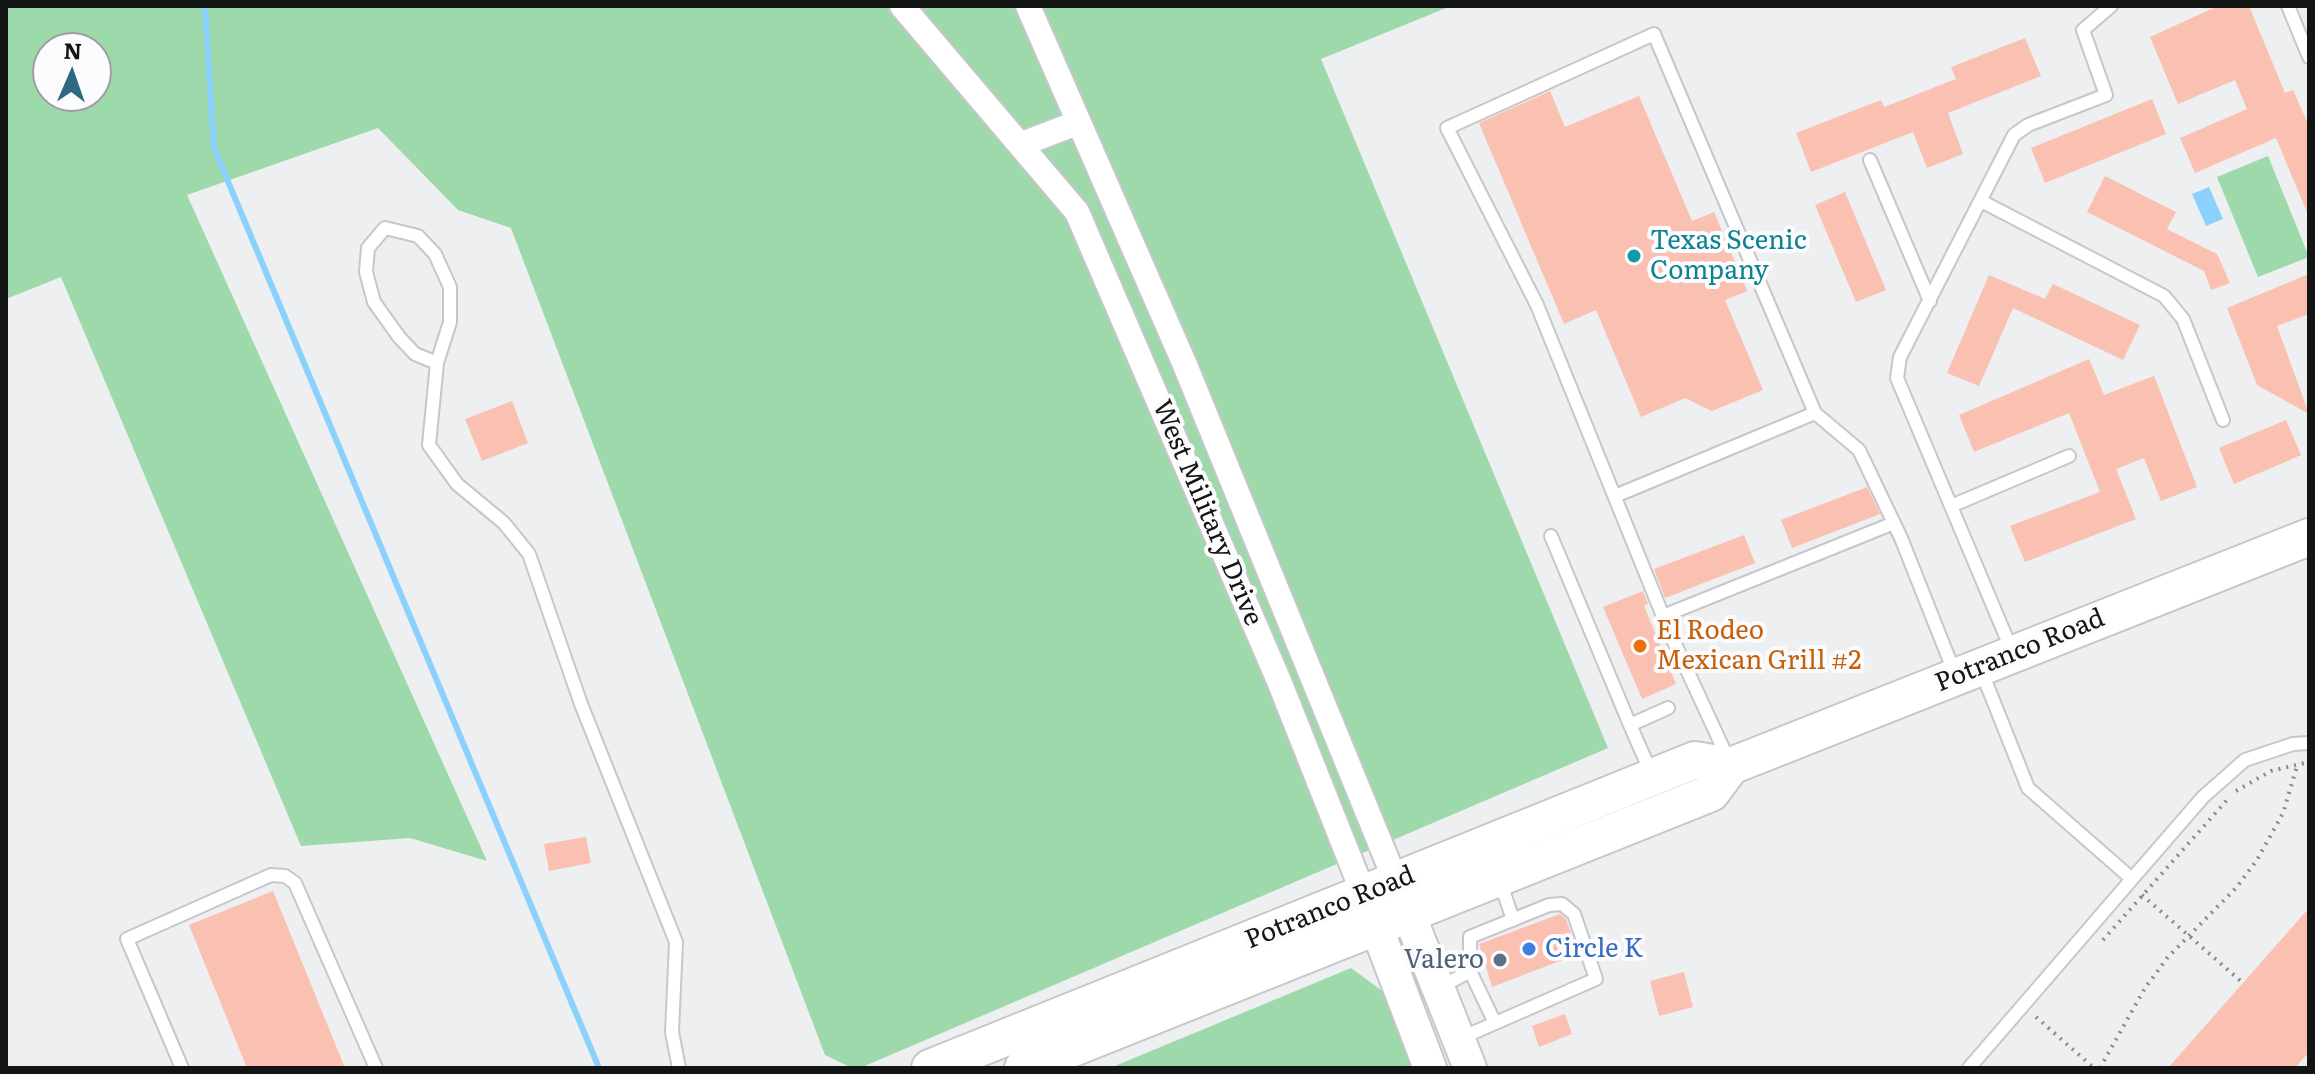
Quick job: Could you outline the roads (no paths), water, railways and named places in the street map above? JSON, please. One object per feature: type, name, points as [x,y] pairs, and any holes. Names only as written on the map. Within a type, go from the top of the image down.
[{"type":"main road","name":"Potranco Road","points":[[1023,1068],[1386,905],[1695,760],[1731,766],[2309,537]]},
{"type":"main road","name":"Potranco Road","points":[[930,1068],[1386,905],[1500,878],[1711,793],[1731,766]]},
{"type":"main road","name":"West Military Drive","points":[[1386,905],[1438,988],[1464,1054]]},
{"type":"main road","name":"West Military Drive","points":[[1386,905],[1430,1068]]},
{"type":"street","name":"West Military Drive","points":[[902,6],[1077,212],[1279,681],[1386,905]]},
{"type":"street","name":"West Military Drive","points":[[1028,6],[1185,365],[1386,905]]},
{"type":"street","points":[[1022,144],[1077,123]]},
{"type":"street","points":[[1150,380],[1185,365]]},
{"type":"lane","points":[[2013,654],[1897,378],[1900,357],[2014,135],[2028,125],[2106,95],[2083,30],[2111,6]]},
{"type":"lane","points":[[2288,6],[2309,57]]},
{"type":"lane","points":[[1731,766],[1663,616],[1537,305],[1447,128],[1654,34],[1815,413],[1859,450],[2028,788],[2132,879]]},
{"type":"lane","points":[[1870,160],[1930,301]]},
{"type":"lane","points":[[1981,201],[2164,296],[2183,319],[2223,420]]},
{"type":"lane","points":[[437,363],[415,354],[374,302],[366,272],[368,248],[385,228],[418,236],[435,254],[450,287],[450,322],[437,363],[429,445],[457,484],[504,523],[529,554],[581,704],[676,942],[672,1032],[679,1068]]},
{"type":"lane","points":[[1615,496],[1815,413]]},
{"type":"lane","points":[[1951,506],[2069,456]]},
{"type":"lane","points":[[1663,616],[1894,523]]},
{"type":"lane","points":[[1551,536],[1653,778]]},
{"type":"lane","points":[[1630,725],[1668,708]]},
{"type":"lane","points":[[1969,1068],[2203,797],[2245,760],[2293,744],[2309,743]]},
{"type":"lane","points":[[182,1068],[127,939],[271,875],[285,876],[295,883],[376,1068]]},
{"type":"lane","points":[[1500,878],[1513,920]]},
{"type":"lane","points":[[1464,1054],[1495,1023],[1596,979],[1574,914],[1562,904],[1470,937],[1470,971],[1495,1023]]},
{"type":"lane","points":[[1438,988],[1470,971]]},
{"type":"water","points":[[2209,187],[2223,219],[2206,226],[2192,194]]},
{"type":"waterway","points":[[205,6],[214,148],[599,1068]]},
{"type":"place","name":"Texas Scenic Company","points":[[1634,256]]},
{"type":"place","name":"El Rodeo Mexican Grill #2","points":[[1640,646]]},
{"type":"place","name":"Circle K","points":[[1529,949]]},
{"type":"place","name":"Valero","points":[[1500,960]]}]
